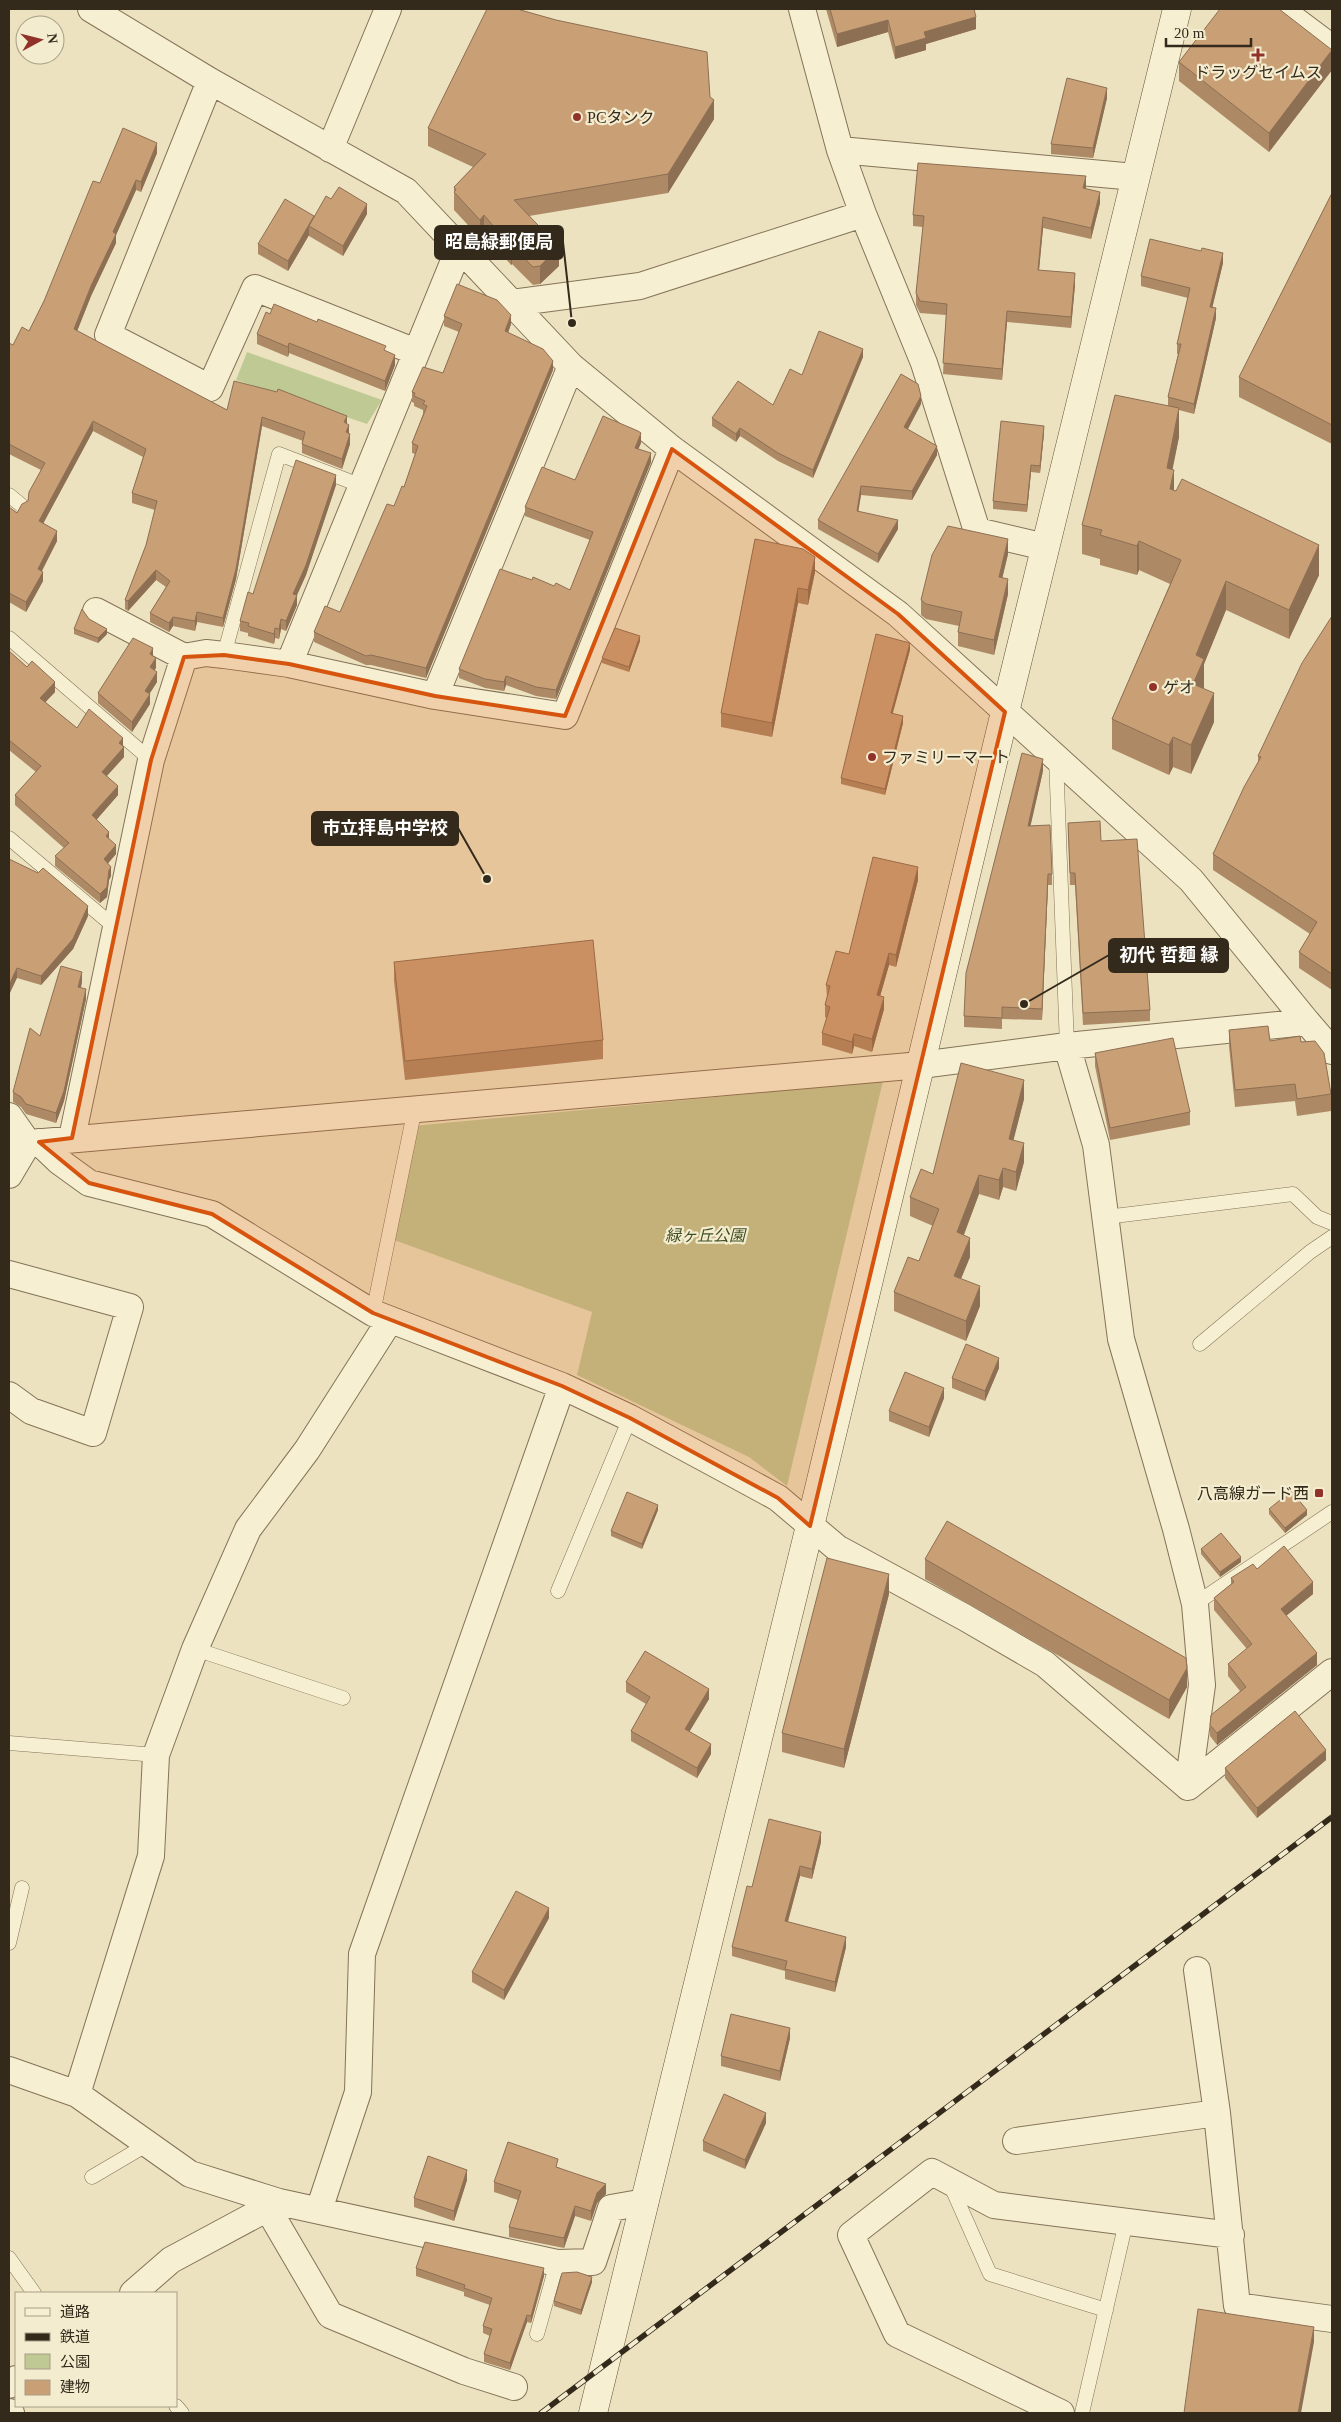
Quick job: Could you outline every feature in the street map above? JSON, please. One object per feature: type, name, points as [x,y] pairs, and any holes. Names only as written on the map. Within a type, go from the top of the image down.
[{"type":"street","points":[[91,9],[210,81],[406,191],[460,246],[571,366],[672,450],[898,614],[1191,880],[1332,1051]]},
{"type":"street","points":[[330,149],[388,9]]},
{"type":"street","points":[[802,9],[840,150],[863,214],[924,363],[976,531],[1045,547]]},
{"type":"street","points":[[593,2413],[1177,9]]},
{"type":"street","points":[[1280,9],[1332,48]]},
{"type":"street","points":[[210,81],[108,335],[210,388],[254,288],[416,352]]},
{"type":"street","points":[[840,150],[1135,177]]},
{"type":"street","points":[[512,303],[640,286],[863,214]]},
{"type":"street","points":[[289,664],[460,246]]},
{"type":"street","points":[[435,696],[571,366]]},
{"type":"street","points":[[96,610],[184,657],[206,654],[224,655],[289,664],[435,696],[565,716],[672,450]]},
{"type":"street","points":[[72,1138],[151,760],[184,657]]},
{"type":"street","points":[[25,1143],[921,1065],[1067,1046],[1307,1022]]},
{"type":"street","points":[[1067,1046],[1096,1145],[1121,1339],[1176,1529],[1195,1604],[1202,1685],[1188,1786]]},
{"type":"street","points":[[9,1116],[25,1143],[60,1162],[89,1183],[212,1214],[381,1316],[562,1386],[630,1418],[778,1498],[837,1548],[964,1617],[1044,1664],[1188,1786]]},
{"type":"street","points":[[9,1175],[25,1143]]},
{"type":"street","points":[[9,1274],[130,1307],[92,1433],[31,1411],[9,1395]]},
{"type":"street","points":[[77,2094],[151,1856],[156,1754],[195,1649],[248,1529],[307,1450],[381,1316]]},
{"type":"street","points":[[319,2210],[358,2092],[362,1954],[562,1386]]},
{"type":"street","points":[[1188,1786],[1332,1672]]},
{"type":"street","points":[[1197,1970],[1217,2114],[1237,2306],[1332,2319]]},
{"type":"street","points":[[9,2070],[77,2094],[190,2174],[274,2206],[319,2210],[557,2262],[593,2262],[611,2208],[645,2202]]},
{"type":"street","points":[[1016,2141],[1217,2114]]},
{"type":"street","points":[[1061,2413],[897,2334],[851,2234],[932,2172],[994,2205],[1231,2235]]},
{"type":"street","points":[[134,2292],[171,2260],[274,2206]]},
{"type":"street","points":[[274,2206],[330,2315],[464,2371],[514,2388]]},
{"type":"lane","points":[[224,655],[279,454],[362,486]]},
{"type":"lane","points":[[9,495],[21,505]]},
{"type":"lane","points":[[9,638],[151,760]]},
{"type":"lane","points":[[1056,758],[1067,1046]]},
{"type":"lane","points":[[9,838],[117,929]]},
{"type":"lane","points":[[381,1316],[415,1108]]},
{"type":"lane","points":[[1106,1217],[1293,1194],[1317,1218],[1332,1223]]},
{"type":"lane","points":[[1200,1344],[1310,1252],[1332,1237]]},
{"type":"lane","points":[[558,1591],[630,1418]]},
{"type":"lane","points":[[1195,1604],[1332,1512]]},
{"type":"lane","points":[[195,1649],[343,1698]]},
{"type":"lane","points":[[9,1742],[156,1754]]},
{"type":"lane","points":[[9,1944],[22,1888]]},
{"type":"lane","points":[[92,2177],[148,2144]]},
{"type":"lane","points":[[949,2181],[990,2274],[1106,2310]]},
{"type":"lane","points":[[1082,2413],[1126,2222]]},
{"type":"lane","points":[[9,2258],[33,2292]]},
{"type":"lane","points":[[536,2334],[557,2262]]},
{"type":"highlighted area","points":[[672,449],[898,614],[1005,712],[810,1526],[778,1498],[630,1418],[562,1386],[373,1313],[212,1214],[89,1183],[39,1142],[72,1138],[151,760],[184,657],[224,655],[289,664],[435,696],[565,716]]},
{"type":"green space","points":[[247,352],[382,400],[367,424],[236,380]]},
{"type":"green space","name":"緑ヶ丘公園","points":[[883,1081],[787,1486],[749,1457],[577,1375],[592,1312],[394,1240],[413,1126]]},
{"type":"building","name":"PCタンク","points":[[487,9],[517,9],[556,20],[707,52],[710,97],[714,100],[668,174],[514,200],[559,247],[540,266],[533,267],[511,247],[484,215],[480,220],[454,192],[456,190],[454,187],[486,154],[428,128]]},
{"type":"building","points":[[830,9],[974,9],[976,17],[924,32],[926,38],[895,47],[888,20],[837,34]]},
{"type":"building","points":[[1220,9],[1279,9],[1332,50],[1269,133],[1179,62]]},
{"type":"building","points":[[1067,78],[1107,88],[1093,148],[1051,144]]},
{"type":"building","points":[[123,128],[157,143],[141,182],[136,180],[113,232],[116,234],[91,286],[74,329],[227,410],[234,381],[277,392],[278,389],[347,416],[344,422],[349,425],[346,432],[350,434],[342,459],[302,444],[305,432],[262,417],[236,569],[223,618],[197,612],[195,621],[173,617],[169,623],[150,613],[170,581],[156,570],[128,601],[125,600],[146,545],[157,501],[132,493],[146,449],[93,421],[39,521],[57,531],[38,569],[43,572],[26,602],[9,593],[9,507],[17,513],[22,504],[28,501],[29,492],[45,463],[9,444],[9,343],[13,345],[22,327],[29,331],[44,301],[93,181],[100,183]]},
{"type":"building","points":[[918,163],[1086,176],[1083,188],[1100,192],[1091,228],[1043,217],[1038,270],[1075,273],[1071,317],[1007,311],[1002,369],[943,363],[947,304],[920,301],[916,293],[924,216],[913,215]]},
{"type":"building","points":[[339,187],[367,204],[343,246],[309,226],[326,196],[331,199]]},
{"type":"building","points":[[1332,193],[1332,425],[1239,377]]},
{"type":"building","points":[[285,199],[314,216],[288,261],[258,244]]},
{"type":"building","points":[[1150,239],[1201,251],[1202,248],[1223,253],[1210,307],[1216,308],[1194,404],[1168,397],[1181,344],[1177,344],[1190,288],[1141,276]]},
{"type":"building","points":[[457,284],[497,300],[511,315],[505,331],[543,349],[553,361],[426,668],[371,655],[366,656],[314,632],[325,606],[340,612],[387,504],[394,506],[402,486],[404,487],[418,446],[412,443],[427,406],[423,404],[425,401],[414,396],[415,393],[412,392],[423,367],[443,373],[462,324],[444,316]]},
{"type":"building","points":[[274,304],[317,322],[318,319],[386,346],[384,350],[395,355],[385,381],[289,343],[288,347],[257,334],[266,312],[270,314]]},
{"type":"building","points":[[819,331],[863,349],[813,470],[778,453],[740,428],[736,434],[712,418],[738,381],[773,405],[790,369],[802,375]]},
{"type":"building","points":[[901,374],[918,384],[921,396],[904,427],[937,446],[912,491],[861,486],[857,511],[898,520],[878,554],[818,520]]},
{"type":"building","points":[[1115,395],[1179,408],[1167,468],[1174,470],[1170,489],[1176,491],[1182,479],[1319,545],[1289,610],[1226,581],[1196,655],[1204,659],[1193,684],[1214,693],[1191,745],[1173,737],[1169,745],[1112,719],[1181,560],[1139,541],[1137,546],[1100,535],[1102,530],[1082,525]]},
{"type":"building","points":[[603,416],[641,433],[635,448],[651,453],[556,690],[536,687],[506,676],[504,682],[485,679],[459,669],[500,569],[532,580],[533,577],[554,586],[556,583],[570,590],[593,532],[525,507],[542,467],[575,480]]},
{"type":"building","points":[[1001,421],[1044,426],[1040,466],[1031,465],[1027,505],[993,501]]},
{"type":"building","points":[[296,460],[336,475],[306,565],[293,594],[297,595],[286,621],[281,619],[279,629],[275,628],[274,634],[248,626],[249,623],[240,621],[248,592],[253,594]]},
{"type":"building","points":[[948,526],[1008,539],[999,577],[1008,579],[994,640],[958,632],[962,612],[926,604],[921,600],[932,555]]},
{"type":"building","points":[[755,539],[803,549],[815,557],[808,590],[798,588],[772,723],[721,713]]},
{"type":"building","points":[[82,609],[89,619],[107,629],[98,638],[74,629]]},
{"type":"building","points":[[1332,616],[1332,974],[1299,952],[1317,922],[1213,854],[1244,787],[1261,757],[1258,756],[1302,663]]},
{"type":"building","points":[[615,628],[640,636],[629,667],[602,658]]},
{"type":"building","points":[[876,634],[910,643],[891,713],[903,716],[885,789],[841,778]]},
{"type":"building","points":[[133,638],[153,648],[150,654],[156,658],[150,667],[157,672],[145,691],[150,694],[132,722],[98,693]]},
{"type":"building","points":[[9,651],[27,667],[32,661],[55,682],[40,698],[77,728],[89,709],[123,738],[119,743],[124,747],[102,772],[118,786],[92,815],[109,832],[106,836],[116,845],[104,859],[111,867],[107,887],[100,894],[55,856],[69,843],[15,795],[41,766],[9,740]]},
{"type":"building","points":[[1022,753],[1043,759],[1028,826],[1050,825],[1052,874],[1048,874],[1042,1009],[1002,1007],[1002,1018],[964,1016],[966,973]]},
{"type":"building","points":[[1100,821],[1101,841],[1137,839],[1150,1010],[1083,1013],[1075,873],[1070,873],[1068,823]]},
{"type":"building","points":[[873,857],[918,867],[896,955],[889,953],[877,995],[884,997],[872,1039],[854,1034],[852,1042],[822,1033],[830,1007],[825,1005],[830,986],[826,985],[836,951],[849,954]]},
{"type":"building","points":[[9,859],[38,873],[43,868],[88,906],[73,939],[41,976],[17,968],[9,985]]},
{"type":"building","points":[[593,940],[603,1040],[405,1061],[394,962]]},
{"type":"building","points":[[61,966],[82,972],[78,987],[86,989],[64,1091],[56,1113],[26,1104],[21,1097],[13,1092],[30,1028],[40,1036]]},
{"type":"building","points":[[1268,1026],[1270,1041],[1300,1036],[1301,1042],[1315,1041],[1324,1053],[1331,1094],[1297,1099],[1295,1084],[1235,1090],[1229,1030]]},
{"type":"building","points":[[1173,1038],[1190,1112],[1110,1128],[1095,1053]]},
{"type":"building","points":[[961,1063],[1024,1080],[1009,1139],[1024,1143],[1016,1172],[1003,1168],[999,1180],[979,1175],[957,1232],[970,1238],[954,1276],[980,1286],[966,1321],[894,1292],[908,1257],[919,1261],[939,1209],[910,1197],[921,1169],[933,1174]]},
{"type":"building","points":[[966,1344],[999,1358],[985,1391],[952,1378]]},
{"type":"building","points":[[905,1372],[944,1388],[929,1427],[889,1411]]},
{"type":"building","points":[[1291,1491],[1307,1510],[1285,1528],[1269,1509]]},
{"type":"building","points":[[627,1492],[658,1505],[642,1544],[611,1531]]},
{"type":"building","points":[[947,1521],[1186,1658],[1187,1668],[1169,1700],[925,1559]]},
{"type":"building","points":[[1221,1533],[1241,1557],[1220,1572],[1201,1549]]},
{"type":"building","points":[[1284,1546],[1313,1582],[1281,1609],[1317,1653],[1217,1733],[1210,1725],[1211,1715],[1246,1687],[1228,1664],[1252,1644],[1214,1598],[1234,1582],[1231,1578],[1253,1564],[1257,1569]]},
{"type":"building","points":[[827,1558],[889,1574],[844,1749],[782,1733]]},
{"type":"building","points":[[645,1651],[709,1689],[685,1729],[711,1744],[697,1768],[631,1731],[650,1697],[626,1682]]},
{"type":"building","points":[[1295,1711],[1326,1750],[1257,1808],[1225,1768]]},
{"type":"building","points":[[769,1819],[821,1832],[812,1869],[800,1866],[785,1921],[846,1937],[835,1982],[785,1969],[787,1961],[732,1947],[747,1886],[752,1887]]},
{"type":"building","points":[[516,1891],[549,1908],[504,1990],[472,1972]]},
{"type":"building","points":[[731,2014],[790,2028],[780,2071],[721,2056]]},
{"type":"building","points":[[724,2094],[766,2113],[745,2160],[703,2141]]},
{"type":"building","points":[[508,2142],[558,2159],[556,2167],[606,2184],[597,2193],[591,2211],[575,2206],[564,2238],[509,2227],[521,2191],[494,2182]]},
{"type":"building","points":[[428,2156],[467,2170],[454,2211],[414,2198]]},
{"type":"building","points":[[425,2242],[544,2268],[531,2316],[527,2315],[510,2363],[484,2354],[492,2329],[483,2326],[492,2298],[464,2288],[465,2285],[416,2268]]},
{"type":"building","points":[[577,2272],[592,2277],[581,2310],[554,2301],[562,2273]]},
{"type":"building","points":[[1198,2309],[1314,2327],[1298,2413],[1184,2413]]},
{"type":"railway","points":[[541,2413],[1332,1817]]},
{"type":"place","name":"ドラッグセイムス","points":[[1258,55]]},
{"type":"place","name":"PCタンク","points":[[577,117]]},
{"type":"place","name":"昭島緑郵便局","points":[[572,323]]},
{"type":"place","name":"ゲオ","points":[[1153,687]]},
{"type":"place","name":"ファミリーマート","points":[[872,757]]},
{"type":"place","name":"市立拝島中学校","points":[[487,879]]},
{"type":"place","name":"初代 哲麺 縁","points":[[1024,1004]]},
{"type":"place","name":"八高線ガード西","points":[[1319,1493]]}]
